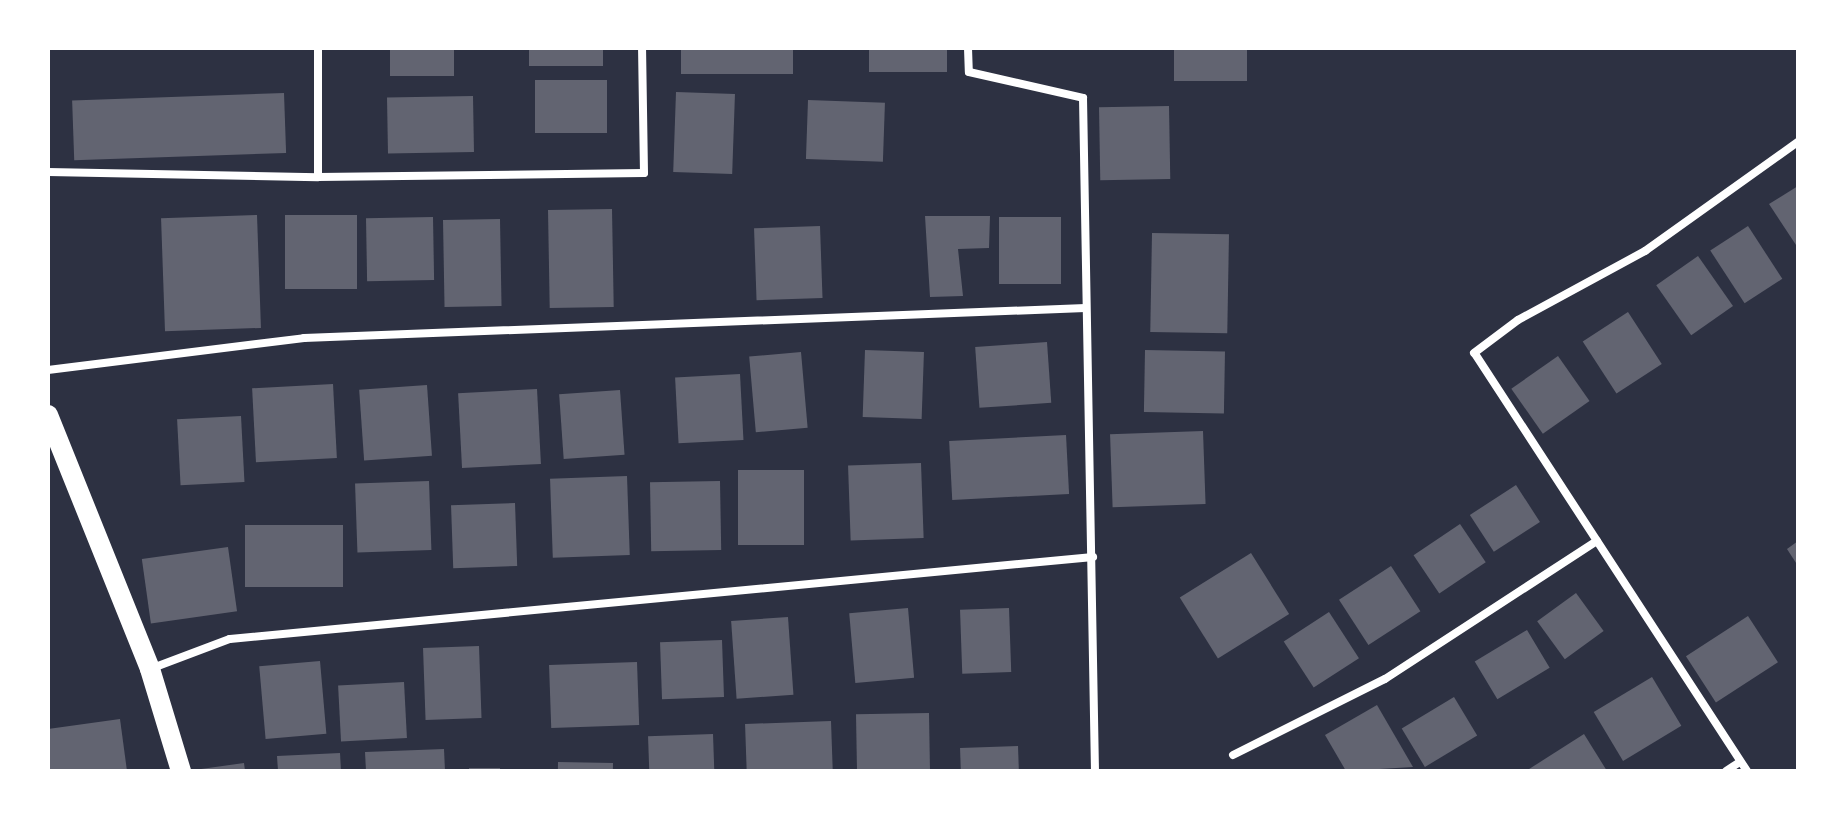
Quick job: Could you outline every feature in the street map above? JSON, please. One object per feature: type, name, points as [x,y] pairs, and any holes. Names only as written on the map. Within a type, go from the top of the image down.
[{"type":"main road","points":[[48,415],[150,669],[181,771]]},
{"type":"street","points":[[318,48],[318,177]]},
{"type":"street","points":[[48,172],[318,177],[644,173],[642,48]]},
{"type":"street","points":[[968,48],[969,72],[1083,98],[1095,771]]},
{"type":"street","points":[[1747,771],[1474,353],[1518,320],[1645,251],[1798,142]]},
{"type":"street","points":[[48,370],[304,338],[1085,308]]},
{"type":"street","points":[[1233,755],[1385,679],[1597,541]]},
{"type":"street","points":[[150,669],[230,639],[1093,557]]},
{"type":"street","points":[[1726,771],[1740,762]]},
{"type":"building","points":[[390,48],[454,48],[454,76],[390,76]]},
{"type":"building","points":[[529,48],[603,48],[603,66],[529,66]]},
{"type":"building","points":[[681,48],[793,48],[793,74],[681,74]]},
{"type":"building","points":[[869,48],[947,48],[947,72],[869,72]]},
{"type":"building","points":[[1174,48],[1247,48],[1247,81],[1174,81]]},
{"type":"building","points":[[535,80],[607,80],[607,133],[535,133]]},
{"type":"building","points":[[676,92],[735,94],[732,174],[673,172]]},
{"type":"building","points":[[284,93],[286,153],[74,160],[72,100]]},
{"type":"building","points":[[473,96],[474,152],[388,153],[387,98]]},
{"type":"building","points":[[808,100],[885,103],[883,162],[806,159]]},
{"type":"building","points":[[1169,106],[1170,179],[1100,180],[1099,107]]},
{"type":"building","points":[[1798,186],[1798,248],[1769,204]]},
{"type":"building","points":[[612,209],[614,307],[550,308],[548,210]]},
{"type":"building","points":[[257,215],[261,328],[165,331],[161,218]]},
{"type":"building","points":[[285,215],[357,215],[357,289],[285,289]]},
{"type":"building","points":[[925,216],[990,216],[989,248],[958,249],[963,296],[930,297]]},
{"type":"building","points":[[433,217],[434,280],[367,281],[366,218]]},
{"type":"building","points":[[999,217],[1061,217],[1061,284],[999,284]]},
{"type":"building","points":[[500,219],[502,306],[445,307],[443,220]]},
{"type":"building","points":[[820,226],[823,298],[757,300],[754,228]]},
{"type":"building","points":[[1748,226],[1782,279],[1745,303],[1710,251]]},
{"type":"building","points":[[1152,233],[1229,234],[1227,333],[1150,332]]},
{"type":"building","points":[[1698,256],[1733,306],[1691,335],[1656,285]]},
{"type":"building","points":[[1628,312],[1662,364],[1616,393],[1583,341]]},
{"type":"building","points":[[1047,342],[1051,403],[979,408],[975,347]]},
{"type":"building","points":[[865,350],[924,352],[922,419],[863,417]]},
{"type":"building","points":[[1145,350],[1225,351],[1224,413],[1144,412]]},
{"type":"building","points":[[801,352],[808,428],[756,432],[749,357]]},
{"type":"building","points":[[1558,356],[1590,401],[1543,434],[1511,389]]},
{"type":"building","points":[[740,374],[743,440],[679,443],[675,377]]},
{"type":"building","points":[[333,384],[337,458],[256,462],[252,388]]},
{"type":"building","points":[[427,385],[432,456],[364,461],[359,390]]},
{"type":"building","points":[[537,389],[541,464],[462,468],[458,393]]},
{"type":"building","points":[[620,390],[625,455],[564,459],[559,394]]},
{"type":"building","points":[[241,416],[244,482],[181,485],[177,419]]},
{"type":"building","points":[[1203,431],[1206,504],[1113,507],[1110,434]]},
{"type":"building","points":[[1066,435],[1069,494],[952,500],[949,441]]},
{"type":"building","points":[[921,463],[924,538],[851,541],[848,466]]},
{"type":"building","points":[[738,470],[804,470],[804,545],[738,545]]},
{"type":"building","points":[[627,476],[630,555],[553,558],[550,479]]},
{"type":"building","points":[[429,481],[431,550],[357,553],[355,484]]},
{"type":"building","points":[[720,481],[721,550],[651,551],[650,482]]},
{"type":"building","points":[[1516,485],[1540,522],[1494,552],[1470,515]]},
{"type":"building","points":[[515,503],[517,566],[453,568],[451,505]]},
{"type":"building","points":[[1460,524],[1486,562],[1439,593],[1414,555]]},
{"type":"building","points":[[245,525],[343,525],[343,587],[245,587]]},
{"type":"building","points":[[1798,541],[1798,566],[1787,549]]},
{"type":"building","points":[[228,547],[237,611],[151,623],[142,559]]},
{"type":"building","points":[[1251,553],[1289,614],[1218,659],[1180,598]]},
{"type":"building","points":[[1391,566],[1420,611],[1368,645],[1339,600]]},
{"type":"building","points":[[1576,593],[1604,631],[1565,659],[1537,621]]},
{"type":"building","points":[[908,608],[914,678],[855,683],[849,613]]},
{"type":"building","points":[[1009,608],[1011,672],[962,674],[960,610]]},
{"type":"building","points":[[1329,612],[1359,658],[1314,688],[1284,641]]},
{"type":"building","points":[[1748,616],[1778,662],[1716,702],[1686,656]]},
{"type":"building","points":[[788,617],[793,695],[737,699],[731,621]]},
{"type":"building","points":[[1527,630],[1550,668],[1497,699],[1475,661]]},
{"type":"building","points":[[722,640],[724,697],[662,699],[660,642]]},
{"type":"building","points":[[479,646],[482,718],[426,720],[423,648]]},
{"type":"building","points":[[320,661],[326,734],[266,739],[259,666]]},
{"type":"building","points":[[637,662],[639,725],[551,728],[549,665]]},
{"type":"building","points":[[1652,677],[1681,726],[1623,761],[1594,712]]},
{"type":"building","points":[[404,682],[407,738],[341,741],[338,685]]},
{"type":"building","points":[[1454,697],[1477,736],[1425,767],[1402,728]]},
{"type":"building","points":[[1377,705],[1413,767],[1346,771],[1325,735]]},
{"type":"building","points":[[929,713],[930,771],[857,771],[856,714]]},
{"type":"building","points":[[120,719],[127,771],[48,771],[48,729]]},
{"type":"building","points":[[831,721],[833,771],[747,771],[745,724]]},
{"type":"building","points":[[713,734],[714,771],[649,771],[648,736]]},
{"type":"building","points":[[1584,734],[1607,771],[1526,771]]},
{"type":"building","points":[[1018,746],[1019,771],[961,771],[960,748]]},
{"type":"building","points":[[444,749],[445,771],[366,771],[365,752]]},
{"type":"building","points":[[340,753],[341,771],[278,771],[277,756]]},
{"type":"building","points":[[558,762],[613,763],[613,771],[558,771]]},
{"type":"building","points":[[244,763],[245,771],[201,771],[201,769]]},
{"type":"building","points":[[469,768],[500,768],[500,771],[469,771]]}]
